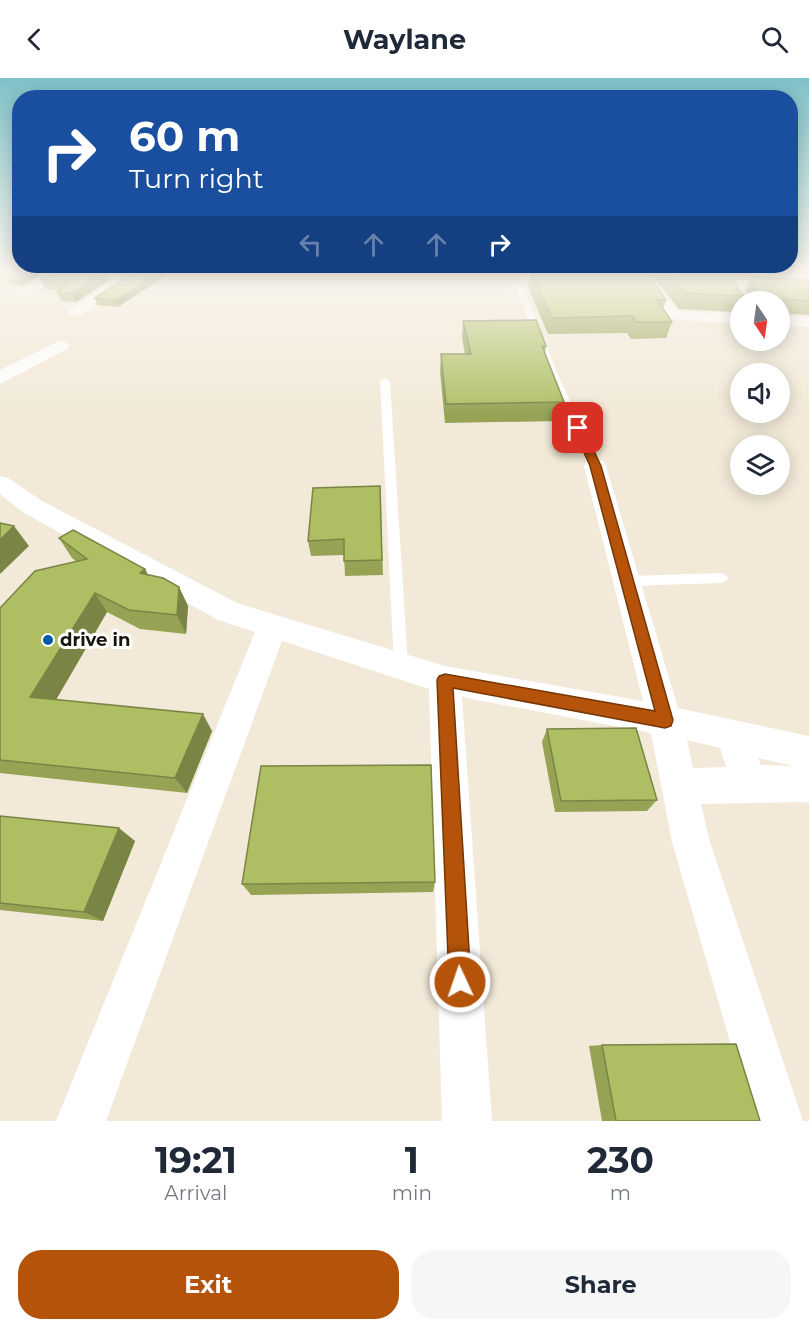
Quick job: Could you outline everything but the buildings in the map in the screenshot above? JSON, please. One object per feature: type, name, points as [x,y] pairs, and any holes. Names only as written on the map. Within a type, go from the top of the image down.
[{"type":"street","points":[[790,321],[809,322]]},
{"type":"street","points":[[0,378],[61,345]]},
{"type":"street","points":[[595,466],[629,582],[665,720],[691,842],[778,1121]]},
{"type":"street","points":[[0,483],[33,507],[228,612],[445,680],[665,720],[809,753]]},
{"type":"street","points":[[81,1121],[273,625]]},
{"type":"street","points":[[445,680],[467,1121]]},
{"type":"street","points":[[733,736],[750,783]]},
{"type":"street","points":[[680,787],[750,783],[809,784]]},
{"type":"lane","points":[[532,319],[595,466]]},
{"type":"lane","points":[[385,381],[401,666]]},
{"type":"lane","points":[[629,582],[722,578]]},
{"type":"place","name":"drive in","points":[[48,640]]},
{"type":"route","points":[[460,982],[445,680],[665,720],[629,582],[595,466],[578,428]]}]
